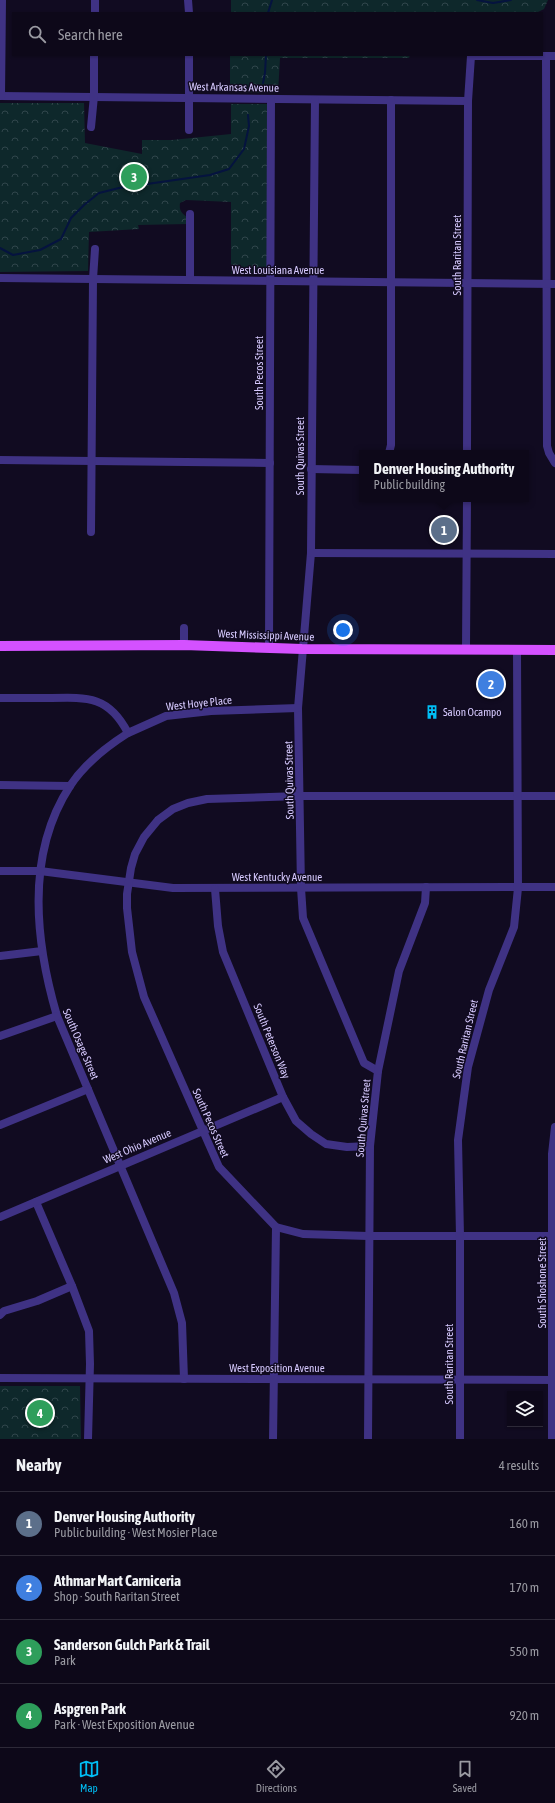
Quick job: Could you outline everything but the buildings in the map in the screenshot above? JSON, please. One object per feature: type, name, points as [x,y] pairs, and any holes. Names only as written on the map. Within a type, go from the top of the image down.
[{"type":"main road","name":"West Mississippi Avenue","points":[[0,646],[184,645],[302,649],[555,650]]},
{"type":"street","points":[[0,96],[2,0]]},
{"type":"street","points":[[94,12],[95,0]]},
{"type":"street","points":[[188,0],[188,12]]},
{"type":"street","points":[[91,127],[94,96],[94,56]]},
{"type":"street","points":[[189,56],[189,130]]},
{"type":"street","name":"South Raritan Street","points":[[467,450],[468,101],[471,56],[551,56]]},
{"type":"street","points":[[551,56],[546,284],[547,446],[551,458],[555,463]]},
{"type":"street","name":"West Arkansas Avenue","points":[[0,96],[468,101]]},
{"type":"street","name":"South Pecos Street","points":[[269,648],[271,99]]},
{"type":"street","name":"South Quivas Street","points":[[315,100],[311,553],[298,708],[301,888],[303,918],[321,963],[364,1063],[378,1071],[370,1146],[368,1236],[368,1439]]},
{"type":"street","points":[[390,450],[392,282],[391,100]]},
{"type":"street","points":[[190,214],[190,280]]},
{"type":"street","points":[[91,532],[93,280],[96,249]]},
{"type":"street","name":"West Louisiana Avenue","points":[[0,278],[555,284]]},
{"type":"street","points":[[0,460],[270,463]]},
{"type":"street","points":[[311,470],[359,470]]},
{"type":"street","points":[[466,650],[467,502]]},
{"type":"street","points":[[311,553],[467,552],[555,554]]},
{"type":"street","points":[[184,628],[184,645]]},
{"type":"street","name":"South Raritan Street","points":[[460,1439],[460,1236],[458,1140],[468,1067],[489,990],[514,927],[518,888],[517,650]]},
{"type":"street","points":[[0,698],[69,697],[92,700],[108,707],[116,713],[121,719],[128,733]]},
{"type":"street","name":"West Hoye Place","points":[[128,733],[166,716],[211,711],[298,708]]},
{"type":"street","name":"South Osage Street","points":[[128,733],[95,757],[70,786],[50,828],[40,872],[38,911],[42,951],[48,987],[57,1016],[179,1308],[183,1339],[184,1379]]},
{"type":"street","points":[[0,785],[70,786]]},
{"type":"street","name":"South Pecos Street","points":[[276,1227],[219,1167],[144,997],[129,936],[127,908],[128,882],[135,854],[139,845],[152,826],[165,814],[188,803],[207,798],[300,796],[555,796]]},
{"type":"street","name":"West Kentucky Avenue","points":[[0,871],[40,872],[173,888],[555,887]]},
{"type":"street","points":[[378,1071],[399,971],[425,902],[426,887]]},
{"type":"street","name":"South Peterson Way","points":[[215,888],[218,926],[224,952],[283,1097],[296,1121],[319,1140],[332,1145],[347,1147],[370,1146]]},
{"type":"street","points":[[0,956],[42,951]]},
{"type":"street","points":[[0,1036],[57,1016]]},
{"type":"street","points":[[0,1125],[88,1089]]},
{"type":"street","name":"West Ohio Avenue","points":[[0,1217],[202,1130],[283,1097]]},
{"type":"street","name":"South Shoshone Street","points":[[552,1439],[554,1380],[554,1236],[552,1154],[555,1127]]},
{"type":"street","points":[[36,1202],[72,1286],[89,1331],[90,1379],[88,1439]]},
{"type":"street","points":[[273,1439],[276,1227],[303,1234],[368,1236],[554,1236]]},
{"type":"street","points":[[0,1315],[4,1311],[37,1301],[72,1286]]},
{"type":"street","name":"West Exposition Avenue","points":[[0,1378],[554,1380]]},
{"type":"green space","points":[[231,0],[548,0],[544,9],[538,12],[231,12]]},
{"type":"green space","points":[[230,56],[410,56],[409,58],[280,58],[278,93],[230,92]]},
{"type":"green space","points":[[0,103],[84,103],[85,143],[142,154],[142,140],[172,140],[231,134],[231,104],[267,104],[268,275],[231,274],[231,202],[186,200],[180,203],[180,209],[187,217],[187,224],[138,225],[139,229],[89,232],[88,271],[0,272]]},
{"type":"green space","points":[[0,1386],[80,1386],[81,1439],[0,1439]]},
{"type":"waterway","points":[[268,12],[272,0]]},
{"type":"waterway","points":[[477,0],[493,3],[511,0]]},
{"type":"waterway","points":[[263,83],[266,56]]},
{"type":"waterway","points":[[0,248],[13,255],[40,250],[61,239],[71,218],[99,193],[119,188],[210,175],[229,169],[244,149],[249,126],[248,115]]},
{"type":"place","name":"Sanderson Gulch Park & Trail","points":[[134,177]]},
{"type":"place","name":"Denver Housing Authority","points":[[444,530]]},
{"type":"place","name":"Athmar Mart Carniceria","points":[[491,684]]},
{"type":"place","name":"Salon Ocampo","points":[[432,712]]},
{"type":"place","name":"Aspgren Park","points":[[40,1413]]}]
